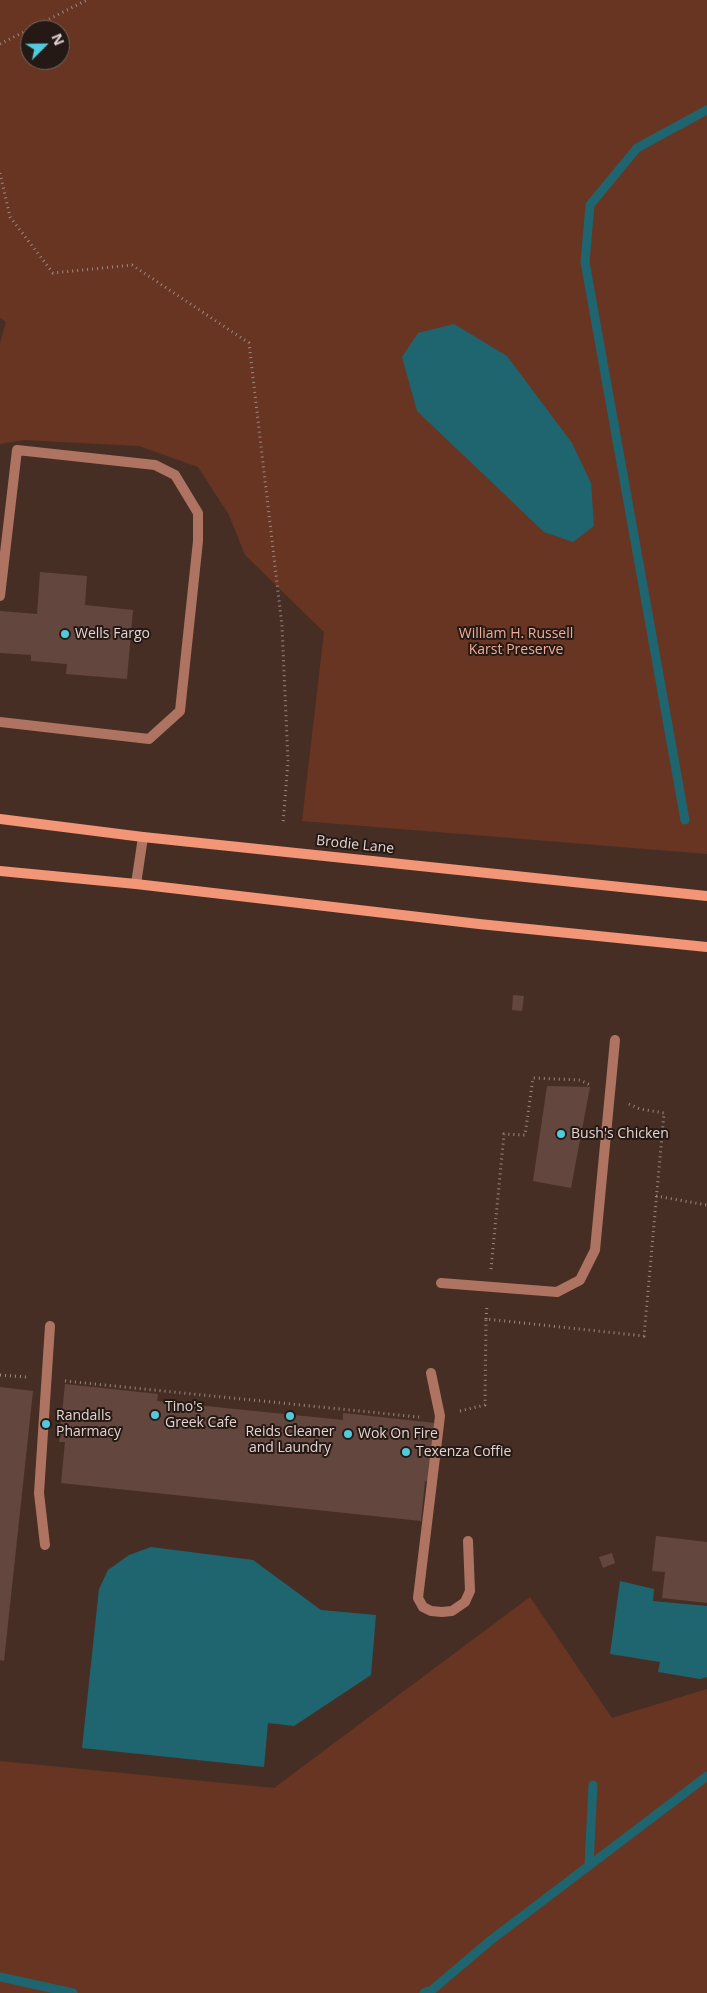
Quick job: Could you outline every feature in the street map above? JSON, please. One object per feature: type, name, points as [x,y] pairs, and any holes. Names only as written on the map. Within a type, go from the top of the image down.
[{"type":"main road","name":"Brodie Lane","points":[[0,819],[143,837],[707,896]]},
{"type":"main road","points":[[0,871],[136,884],[488,925],[707,947]]},
{"type":"lane","points":[[0,596],[16,450],[156,465],[175,475],[198,513],[198,541],[180,711],[149,739],[0,722]]},
{"type":"lane","points":[[136,884],[143,837]]},
{"type":"lane","points":[[440,1283],[557,1292],[580,1280],[596,1250],[615,1040]]},
{"type":"lane","points":[[45,1545],[39,1493],[50,1326]]},
{"type":"lane","points":[[431,1373],[440,1416],[418,1598],[423,1608],[431,1611],[447,1612],[452,1611],[465,1602],[470,1591],[468,1541]]},
{"type":"path","points":[[0,44],[88,0]]},
{"type":"path","points":[[0,173],[10,217],[53,273],[132,265],[249,343],[282,626],[288,761],[283,824]]},
{"type":"path","points":[[0,1374],[432,1418],[485,1405],[486,1319],[504,1134],[525,1135],[533,1078],[580,1080],[640,1109],[664,1113],[644,1336],[486,1319]]},
{"type":"path","points":[[656,1196],[707,1205]]},
{"type":"green space","name":"William H. Russell Karst Preserve","points":[[0,0],[707,0],[707,854],[302,821],[324,632],[245,555],[229,515],[198,467],[139,446],[24,440],[0,444],[0,343],[6,322],[0,318]]},
{"type":"green space","points":[[530,1597],[612,1718],[707,1689],[707,1993],[0,1993],[0,1761],[274,1788]]},
{"type":"water","points":[[454,324],[507,356],[572,443],[591,483],[594,526],[573,542],[544,532],[417,411],[402,357],[418,333]]},
{"type":"water","points":[[151,1547],[253,1560],[321,1610],[376,1615],[371,1675],[294,1726],[268,1723],[264,1767],[82,1748],[99,1589],[108,1570],[129,1555]]},
{"type":"water","points":[[620,1581],[654,1589],[653,1601],[707,1606],[707,1677],[700,1679],[658,1672],[660,1662],[610,1654]]},
{"type":"building","name":"Wells Fargo","points":[[40,572],[87,576],[85,605],[133,610],[127,679],[66,674],[67,664],[31,661],[31,655],[0,653],[0,611],[37,614]]},
{"type":"building","points":[[513,995],[524,996],[522,1011],[512,1010]]},
{"type":"building","name":"Bush's Chicken","points":[[547,1086],[590,1087],[571,1188],[533,1181]]},
{"type":"building","points":[[65,1384],[158,1394],[157,1401],[343,1420],[343,1413],[435,1423],[429,1482],[425,1481],[421,1521],[61,1483],[65,1442],[59,1442]]},
{"type":"building","points":[[0,1387],[33,1391],[4,1661],[0,1660]]},
{"type":"building","points":[[656,1536],[707,1542],[707,1603],[662,1598],[665,1572],[652,1571]]},
{"type":"building","points":[[612,1553],[615,1563],[603,1568],[599,1557]]},
{"type":"waterway","points":[[685,820],[585,262],[590,205],[637,148],[707,110]]},
{"type":"waterway","points":[[424,1993],[432,1990],[491,1940],[707,1776]]},
{"type":"waterway","points":[[589,1865],[593,1785]]},
{"type":"waterway","points":[[0,1977],[73,1993]]},
{"type":"place","name":"Wells Fargo","points":[[65,634]]},
{"type":"place","name":"Bush's Chicken","points":[[561,1134]]},
{"type":"place","name":"Tino's Greek Cafe","points":[[155,1415]]},
{"type":"place","name":"Reids Cleaner and Laundry","points":[[290,1416]]},
{"type":"place","name":"Randalls Pharmacy","points":[[46,1424]]},
{"type":"place","name":"Wok On Fire","points":[[348,1434]]},
{"type":"place","name":"Texenza Coffie","points":[[406,1452]]}]
